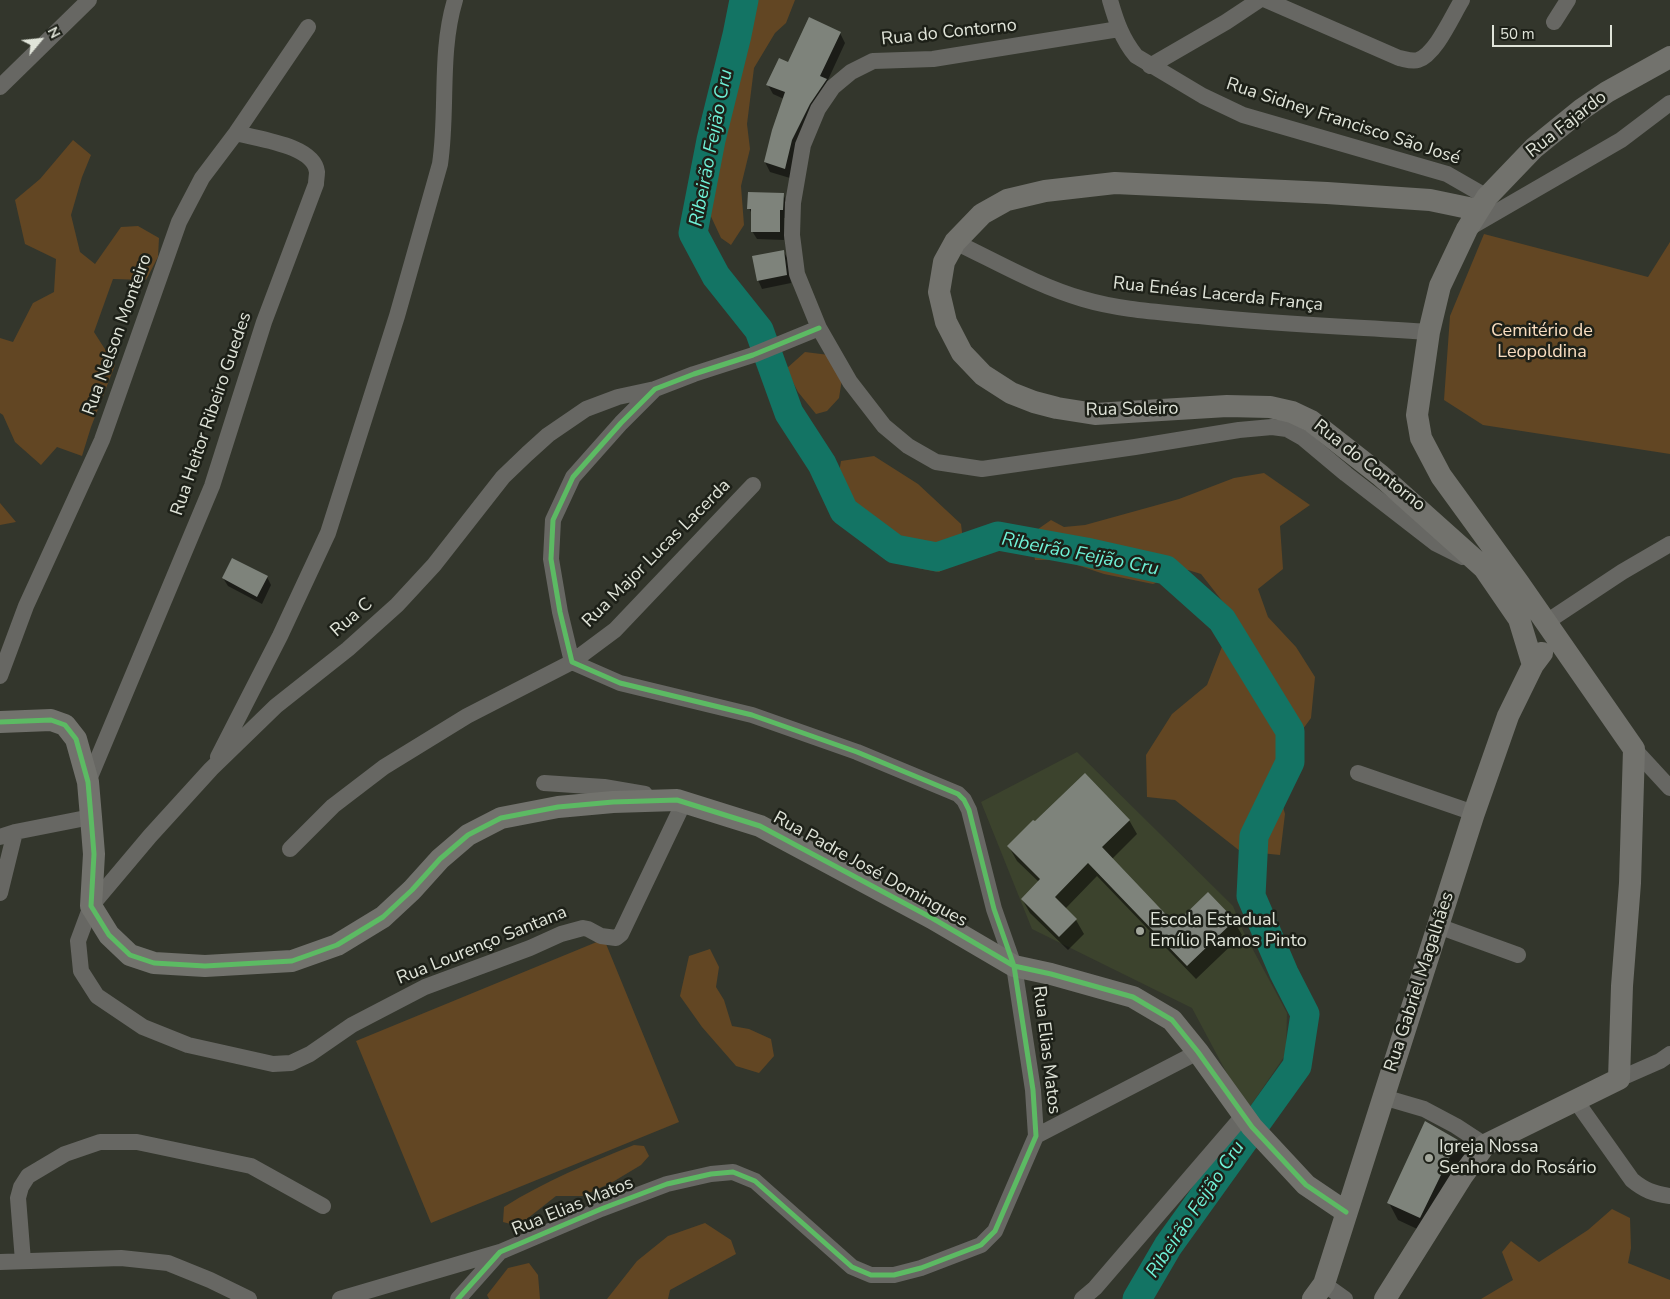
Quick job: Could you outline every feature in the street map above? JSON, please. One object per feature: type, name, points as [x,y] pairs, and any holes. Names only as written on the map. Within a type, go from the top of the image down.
[{"type":"street","points":[[0,87],[89,0]]},
{"type":"street","points":[[211,769],[280,636],[328,533],[398,316],[440,164],[443,140],[443,92],[446,55],[455,0]]},
{"type":"street","name":"Rua Sidney Francisco São José","points":[[1110,0],[1119,29],[1128,47],[1136,56],[1150,66],[1203,96],[1243,115],[1447,174],[1478,212]]},
{"type":"street","points":[[1150,66],[1226,22],[1259,0]]},
{"type":"street","points":[[1266,0],[1399,58],[1410,61],[1418,60],[1429,54],[1462,0]]},
{"type":"street","points":[[1554,22],[1568,0]]},
{"type":"street","name":"Rua Nelson Monteiro","points":[[0,676],[26,606],[102,440],[179,222],[202,178],[236,133],[308,27]]},
{"type":"street","name":"Rua do Contorno","points":[[1119,29],[933,59],[874,61],[851,72],[833,87],[818,109],[803,145],[793,203],[792,235],[796,274],[819,328],[850,382],[884,426],[908,446],[936,462],[982,469],[1239,430],[1272,427],[1287,429],[1303,438],[1435,543],[1484,568]]},
{"type":"street","name":"Rua Fajardo","points":[[1634,749],[1441,476],[1421,438],[1417,415],[1429,332],[1440,286],[1478,212],[1534,148],[1582,109],[1607,92],[1670,57]]},
{"type":"street","points":[[1478,212],[1621,140],[1670,102]]},
{"type":"street","name":"Rua Heitor Ribeiro Guedes","points":[[88,782],[212,486],[264,322],[316,184],[317,170],[312,161],[294,147],[236,133]]},
{"type":"street","name":"Rua Soleiro","points":[[1478,212],[1430,200],[1327,193],[1114,183],[1045,191],[1007,200],[982,214],[955,242],[944,262],[939,292],[946,322],[962,353],[983,375],[1011,393],[1034,402],[1095,414],[1227,406],[1270,407],[1292,412],[1311,421],[1380,475],[1484,568],[1519,619],[1533,665]]},
{"type":"street","name":"Rua Enéas Lacerda França","points":[[955,242],[1064,293],[1135,310],[1257,322],[1429,332]]},
{"type":"street","name":"Rua C","points":[[91,906],[150,836],[211,769],[276,706],[348,649],[397,605],[434,565],[503,477],[548,435],[586,409],[618,397],[655,389],[753,355],[819,328]]},
{"type":"street","points":[[572,662],[560,612],[551,558],[553,520],[573,477],[621,423],[655,389]]},
{"type":"street","name":"Rua Major Lucas Lacerda","points":[[290,849],[333,806],[384,767],[467,716],[572,662],[615,630],[753,485]]},
{"type":"street","points":[[1550,629],[1630,567],[1670,544]]},
{"type":"street","name":"Rua Gabriel Magalhães","points":[[1318,1292],[1346,1212],[1474,813],[1508,716],[1550,629]]},
{"type":"street","name":"Rua Elias Matos","points":[[458,1299],[500,1252],[666,1184],[711,1174],[733,1172],[755,1181],[852,1267],[871,1275],[894,1275],[921,1268],[981,1245],[995,1231],[1036,1136],[1033,1090],[1014,966],[994,909],[970,810],[964,800],[958,794],[857,752],[752,715],[620,684],[572,662]]},
{"type":"street","points":[[0,722],[51,720],[65,725],[76,739],[88,782],[94,854],[91,906]]},
{"type":"street","points":[[1634,749],[1669,784]]},
{"type":"street","points":[[1619,1079],[1622,986],[1630,883],[1634,749]]},
{"type":"street","points":[[1358,773],[1474,813]]},
{"type":"street","points":[[544,783],[604,788],[681,801]]},
{"type":"street","name":"Rua Padre José Domingues","points":[[91,906],[109,935],[130,955],[154,963],[205,966],[292,961],[337,945],[383,917],[412,890],[440,859],[468,835],[501,818],[558,807],[613,802],[681,801],[760,826],[932,918],[1014,966],[1051,974],[1133,997],[1172,1020],[1198,1052],[1248,1122],[1306,1185],[1346,1212]]},
{"type":"street","name":"Rua Lourenço Santana","points":[[91,906],[78,941],[81,971],[97,996],[143,1027],[188,1045],[273,1064],[291,1063],[310,1054],[352,1025],[425,987],[530,948],[562,934],[583,928],[601,936],[616,938],[621,934],[681,801]]},
{"type":"street","points":[[0,893],[8,835],[91,817]]},
{"type":"street","points":[[1438,926],[1518,955]]},
{"type":"street","points":[[1036,1136],[1198,1052]]},
{"type":"street","points":[[1384,1299],[1463,1175],[1485,1145],[1619,1079],[1660,1061],[1670,1054]]},
{"type":"street","points":[[1383,1097],[1424,1109],[1456,1126],[1485,1145]]},
{"type":"street","points":[[1576,1101],[1632,1180],[1642,1189],[1670,1196]]},
{"type":"street","points":[[1082,1299],[1095,1288],[1248,1122]]},
{"type":"street","points":[[23,1261],[18,1198],[21,1187],[28,1176],[65,1154],[100,1142],[137,1142],[251,1166],[323,1206]]},
{"type":"street","points":[[340,1299],[500,1252]]},
{"type":"street","points":[[0,1262],[120,1258],[168,1263],[210,1280],[249,1299]]},
{"type":"street","points":[[1318,1292],[1345,1299]]},
{"type":"shaded area","name":"Escola Estadual Emílio Ramos Pinto","points":[[1077,752],[1233,906],[1244,933],[1287,1013],[1286,1054],[1247,1111],[1192,1008],[1032,929],[981,802]]},
{"type":"green space","points":[[753,0],[795,0],[786,23],[775,33],[754,68],[747,124],[750,149],[741,186],[744,225],[731,245],[721,238],[707,208],[714,162]]},
{"type":"green space","points":[[73,140],[91,155],[82,177],[71,215],[80,252],[95,264],[121,227],[138,226],[159,238],[158,257],[146,280],[113,279],[94,332],[115,365],[82,456],[57,447],[41,465],[15,442],[3,415],[0,413],[0,338],[13,342],[33,303],[54,292],[56,259],[25,244],[15,200],[40,179]]},
{"type":"green space","name":"Cemitério de Leopoldina","points":[[1484,234],[1648,277],[1670,242],[1670,454],[1483,425],[1444,400],[1450,316]]},
{"type":"green space","points":[[805,352],[829,355],[842,379],[839,398],[827,411],[816,414],[798,392],[786,369]]},
{"type":"green space","points":[[874,456],[918,484],[961,524],[965,557],[939,572],[917,568],[892,538],[867,516],[850,497],[838,479],[841,461]]},
{"type":"green space","points":[[1264,473],[1310,505],[1280,526],[1283,569],[1258,589],[1268,617],[1296,647],[1315,677],[1311,718],[1273,770],[1285,814],[1280,855],[1240,851],[1175,800],[1147,797],[1146,755],[1172,714],[1207,685],[1234,616],[1201,574],[1188,570],[1153,584],[1104,574],[1062,560],[1035,560],[1031,534],[1051,520],[1064,527],[1085,525],[1179,499],[1234,478]]},
{"type":"green space","points":[[0,503],[16,522],[0,525]]},
{"type":"green space","points":[[604,939],[679,1122],[431,1223],[356,1041]]},
{"type":"green space","points":[[710,949],[719,967],[716,987],[724,1000],[732,1026],[749,1029],[771,1039],[774,1056],[759,1073],[736,1066],[702,1027],[680,996],[689,956]]},
{"type":"green space","points":[[634,1145],[644,1146],[649,1156],[641,1165],[611,1183],[582,1196],[556,1196],[518,1226],[503,1222],[504,1207],[568,1173]]},
{"type":"green space","points":[[1612,1209],[1630,1218],[1631,1248],[1628,1263],[1670,1280],[1670,1299],[1481,1299],[1513,1280],[1502,1252],[1511,1241],[1539,1262],[1588,1230]]},
{"type":"green space","points":[[705,1223],[731,1240],[736,1254],[670,1290],[668,1299],[607,1299],[637,1261],[668,1236]]},
{"type":"green space","points":[[529,1263],[538,1275],[540,1299],[489,1299],[487,1295],[508,1268]]},
{"type":"building","points":[[809,17],[841,32],[820,76],[827,79],[810,104],[792,140],[785,169],[764,162],[772,130],[785,92],[766,85],[779,58],[788,62]]},
{"type":"building","points":[[748,192],[784,193],[783,210],[780,210],[780,232],[751,232],[751,209],[747,209]]},
{"type":"building","points":[[784,250],[787,275],[757,281],[752,256]]},
{"type":"building","points":[[232,558],[268,576],[257,597],[222,578]]},
{"type":"building","points":[[1085,773],[1130,820],[1102,847],[1175,924],[1208,892],[1235,920],[1187,966],[1088,863],[1055,897],[1077,919],[1059,937],[1021,899],[1040,879],[1007,846]]},
{"type":"building","name":"Igreja Nossa Senhora do Rosário","points":[[1425,1121],[1458,1140],[1420,1218],[1387,1203]]},
{"type":"waterway","name":"Ribeirão Feijão Cru","points":[[744,0],[711,140],[693,233],[716,276],[759,330],[789,413],[822,464],[844,511],[895,549],[937,557],[998,536],[1086,552],[1166,570],[1222,620],[1290,731],[1290,762],[1254,836],[1251,896],[1284,973],[1305,1014],[1297,1066],[1168,1246],[1137,1299]]},
{"type":"cycle path","points":[[458,1299],[500,1252],[601,1209],[667,1184],[711,1174],[733,1172],[755,1181],[852,1267],[871,1275],[894,1275],[921,1268],[981,1245],[995,1231],[1036,1136],[1033,1090],[1014,966],[994,909],[969,810],[964,800],[958,794],[857,752],[752,715],[620,683],[572,662],[560,612],[551,559],[553,520],[573,477],[621,423],[655,389],[753,355],[819,328]]},
{"type":"cycle path","points":[[0,722],[51,720],[65,725],[76,739],[88,782],[94,854],[91,906],[109,935],[130,955],[154,963],[205,966],[292,961],[337,945],[383,917],[412,890],[440,859],[468,835],[501,818],[558,807],[613,802],[677,800],[760,826],[932,918],[1014,966],[1051,974],[1133,997],[1172,1020],[1198,1052],[1252,1127],[1306,1185],[1346,1212]]},
{"type":"place","name":"Escola Estadual Emílio Ramos Pinto","points":[[1140,931]]},
{"type":"place","name":"Igreja Nossa Senhora do Rosário","points":[[1429,1158]]}]
